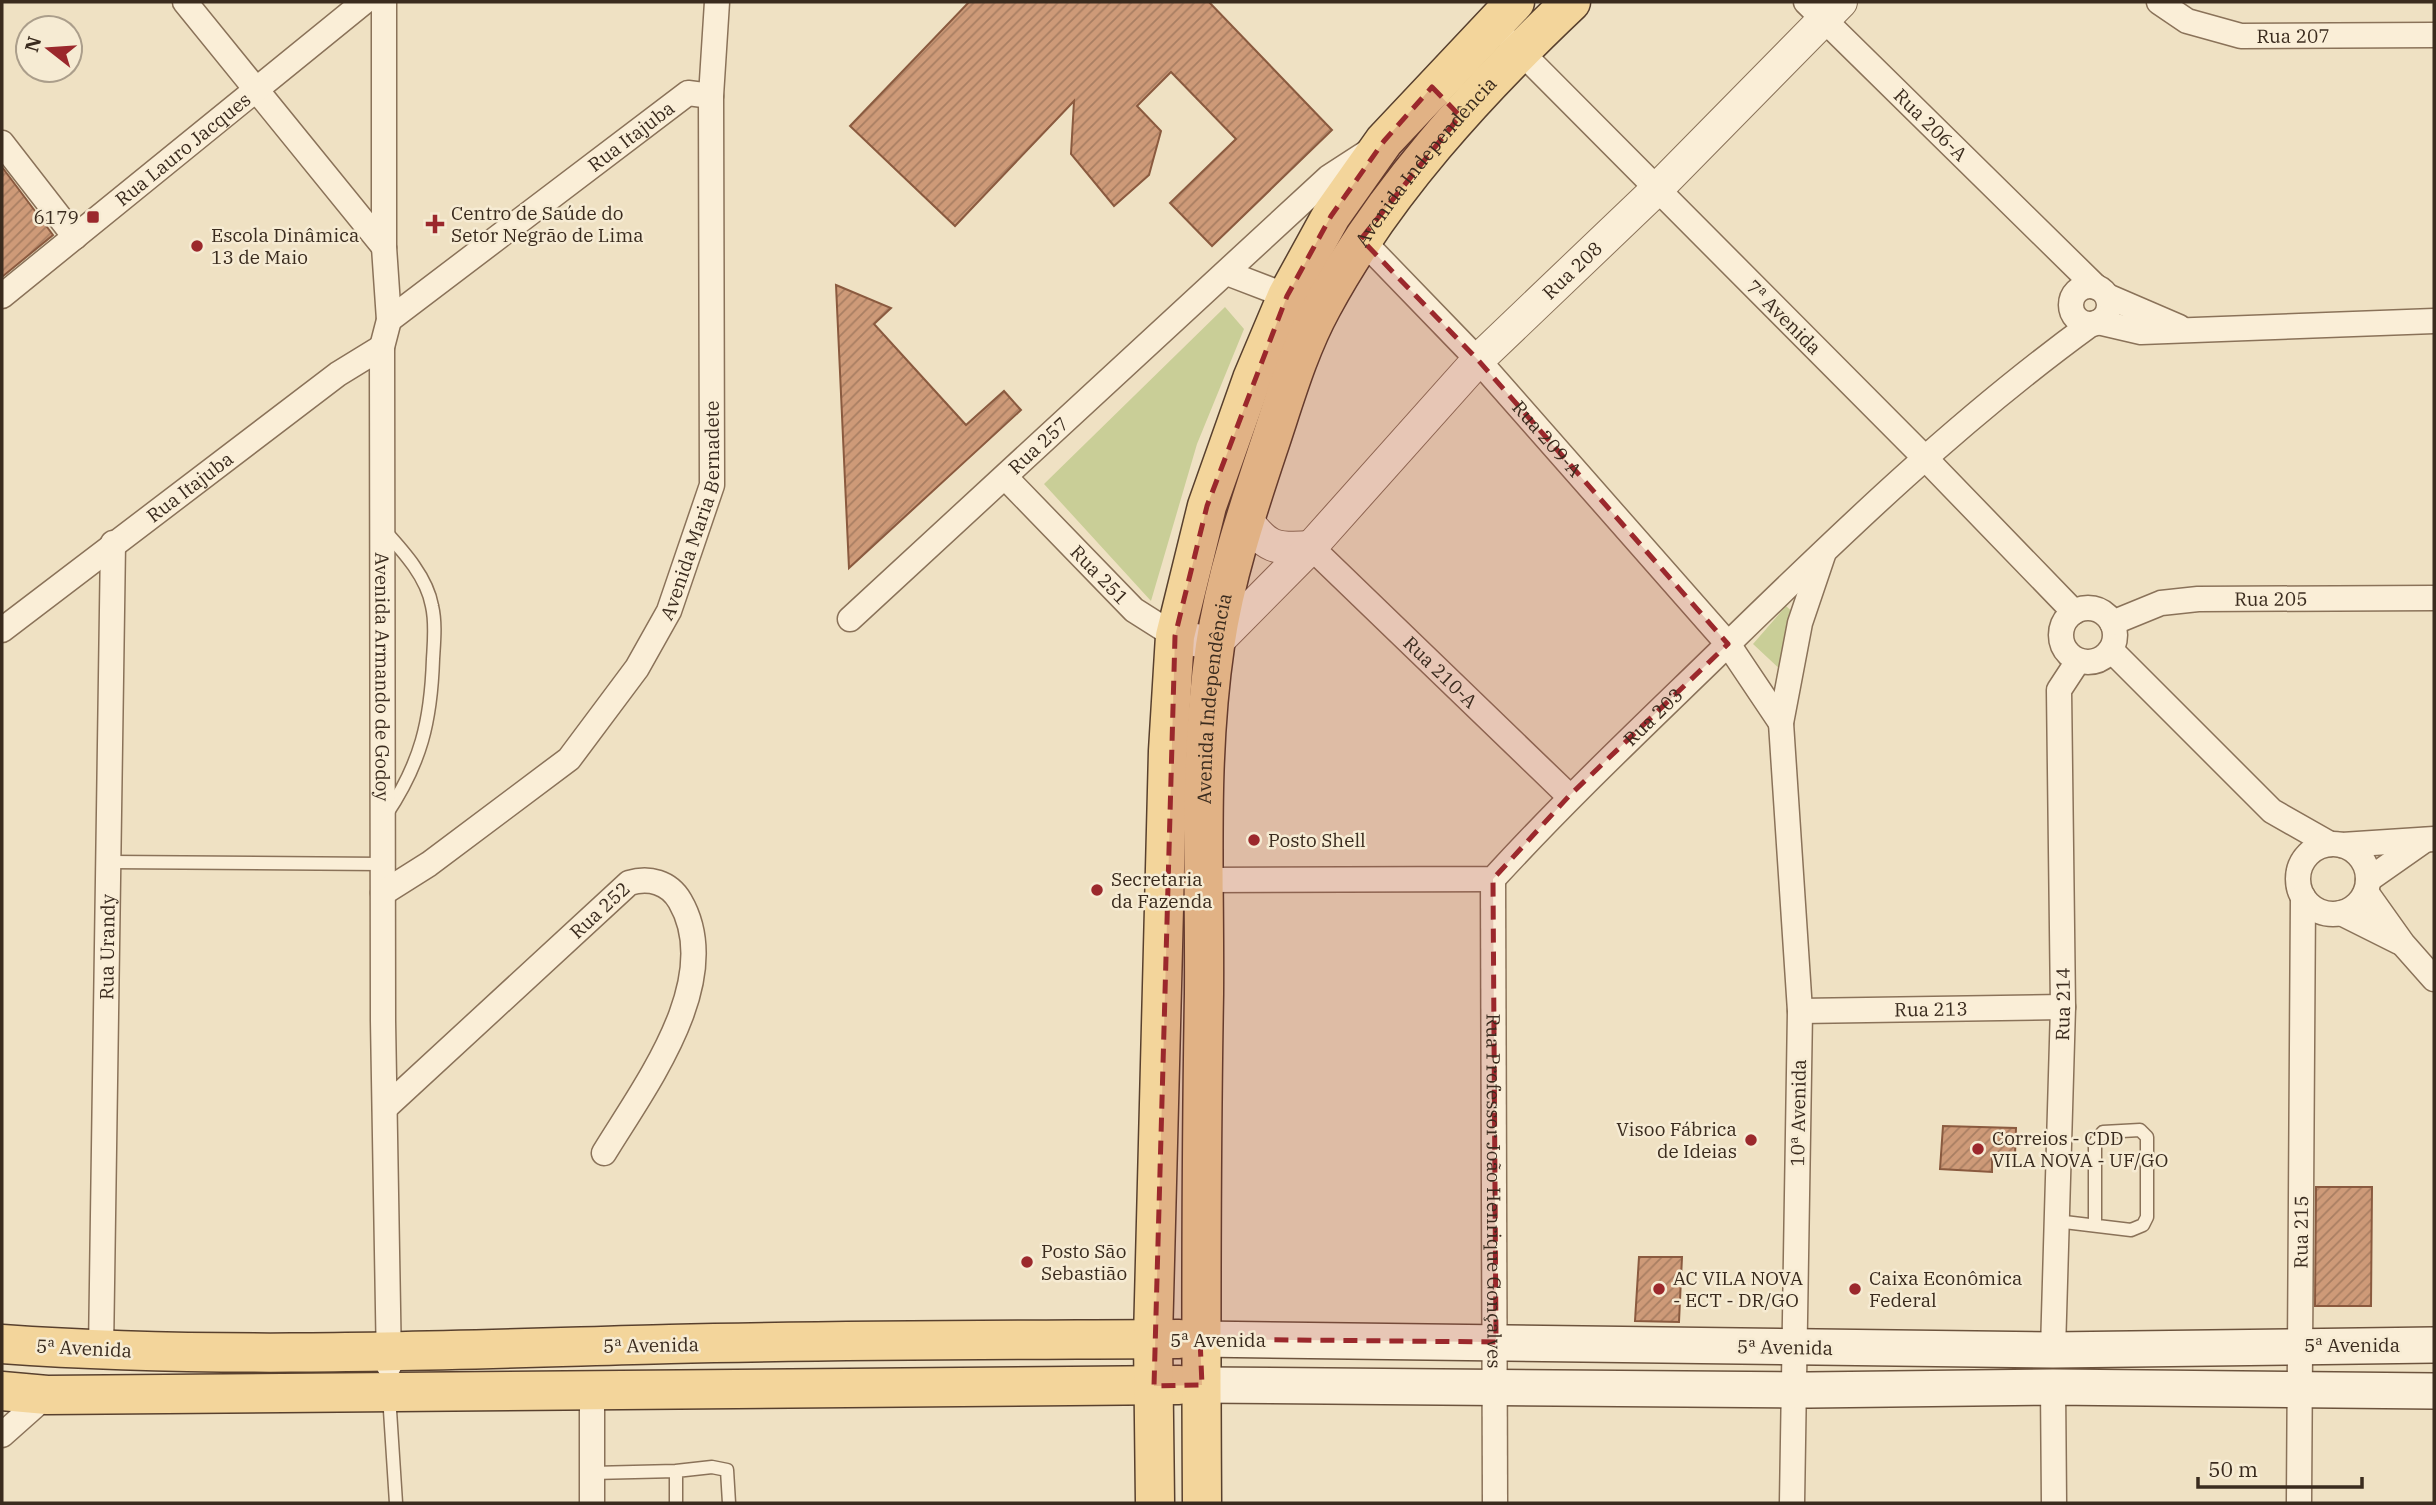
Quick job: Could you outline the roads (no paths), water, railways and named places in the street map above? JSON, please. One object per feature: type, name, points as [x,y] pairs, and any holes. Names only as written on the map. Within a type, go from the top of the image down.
[{"type":"main road","name":"Avenida Independência","points":[[1155,1503],[1153,1339],[1168,751],[1175,636],[1207,506],[1252,379],[1287,296],[1331,216],[1384,141],[1432,87],[1510,26],[1571,2]]},
{"type":"main road","name":"Avenida Independência","points":[[1202,1503],[1200,1339],[1205,753],[1215,644],[1245,519],[1287,391],[1319,312],[1361,239],[1460,116],[1510,26]]},
{"type":"main road","points":[[1432,87],[1460,116]]},
{"type":"main road","name":"5ª Avenida","points":[[2,1343],[101,1351],[388,1352],[748,1342],[1153,1339],[2053,1350],[2434,1345]]},
{"type":"main road","points":[[1970,1388],[2045,1371],[2053,1350]]},
{"type":"main road","points":[[2,1391],[47,1395],[1202,1385],[1794,1390],[2053,1387],[2299,1392],[2434,1391]]},
{"type":"street","points":[[185,2],[384,247]]},
{"type":"street","name":"Rua Lauro Jacques","points":[[2,296],[365,2]]},
{"type":"street","name":"Avenida Armando de Godoy","points":[[384,2],[384,247],[389,320],[382,347],[383,893],[389,1391]]},
{"type":"street","name":"Avenida Maria Bernadete","points":[[383,893],[429,864],[569,759],[637,668],[669,611],[712,485],[710,96],[718,2]]},
{"type":"street","name":"Rua 207","points":[[2158,2],[2187,21],[2241,36],[2434,35]]},
{"type":"street","name":"Rua 208","points":[[1215,644],[1311,547],[1478,360],[1656,190],[1823,8]]},
{"type":"street","name":"Rua 206-A","points":[[1823,8],[2058,247],[2087,295]]},
{"type":"street","name":"7ª Avenida","points":[[1510,26],[1656,190],[1924,457],[2074,612]]},
{"type":"street","name":"Rua Itajuba","points":[[389,320],[688,93],[710,96]]},
{"type":"street","name":"Rua 257","points":[[850,619],[1329,177],[1384,141]]},
{"type":"street","points":[[2,144],[75,237]]},
{"type":"street","name":"Rua 209-A","points":[[1361,239],[1478,360],[1728,644]]},
{"type":"street","points":[[1227,272],[1287,296]]},
{"type":"street","points":[[2087,295],[2108,311],[2095,323]]},
{"type":"street","points":[[2087,295],[2186,330]]},
{"type":"street","name":"Rua 203","points":[[2032,367],[2087,295]]},
{"type":"street","points":[[2095,323],[2141,332],[2434,321]]},
{"type":"street","name":"Rua 203","points":[[1493,879],[1569,796],[1825,548],[1924,457],[2032,367],[2095,323]]},
{"type":"street","name":"Rua Itajuba","points":[[2,630],[338,374],[382,347]]},
{"type":"street","name":"Rua 251","points":[[1005,477],[1135,610],[1175,636],[1215,644]]},
{"type":"street","points":[[1245,519],[1260,539],[1280,550],[1311,547]]},
{"type":"street","name":"Rua Urandy","points":[[101,1351],[113,543]]},
{"type":"street","name":"Rua 210-A","points":[[1311,547],[1569,796]]},
{"type":"street","name":"10ª Avenida","points":[[1792,1503],[1800,1011],[1781,723],[1800,623],[1825,548]]},
{"type":"street","name":"Rua 205","points":[[2112,623],[2161,603],[2198,599],[2434,598]]},
{"type":"street","points":[[2082,608],[2099,610],[2112,623],[2115,632],[2111,650],[2096,662],[2078,661],[2064,650],[2060,634],[2067,618],[2074,612],[2082,608]]},
{"type":"street","points":[[1728,644],[1781,723]]},
{"type":"street","points":[[2111,650],[2272,811],[2302,863]]},
{"type":"street","name":"Rua 214","points":[[2053,1350],[2063,1007],[2059,690],[2078,661]]},
{"type":"street","points":[[2272,811],[2361,858],[2367,886],[2403,944],[2434,979]]},
{"type":"street","points":[[2403,944],[2336,914],[2310,906],[2303,897],[2299,874],[2302,863],[2309,854],[2336,845],[2430,839]]},
{"type":"street","points":[[2302,959],[2336,914],[2352,909],[2367,886],[2430,839]]},
{"type":"street","name":"Rua 252","points":[[385,1108],[629,883],[645,878],[663,884],[677,897],[689,916],[692,947],[690,992],[675,1036],[604,1153]]},
{"type":"street","points":[[1205,880],[1493,879]]},
{"type":"street","name":"Rua Professor João Henrique Gonçalves","points":[[1493,879],[1497,1387],[1495,1503]]},
{"type":"street","name":"Rua 215","points":[[2299,1503],[2303,897]]},
{"type":"street","name":"Rua 213","points":[[1800,1011],[2063,1007]]},
{"type":"street","points":[[2053,1387],[2054,1503]]},
{"type":"street","points":[[592,1389],[592,1503]]},
{"type":"street","points":[[2,1436],[47,1395]]},
{"type":"lane","points":[[383,818],[417,762],[432,709],[434,640],[432,604],[410,558],[384,529]]},
{"type":"lane","points":[[110,862],[383,864]]},
{"type":"lane","points":[[2056,1221],[2131,1230],[2143,1225],[2147,1217],[2147,1137],[2140,1130],[2103,1132],[2095,1143],[2095,1225]]},
{"type":"lane","points":[[389,1391],[397,1503]]},
{"type":"lane","points":[[592,1473],[676,1471],[712,1467],[727,1470],[729,1503]]},
{"type":"lane","points":[[676,1471],[676,1503]]},
{"type":"place","name":"6179","points":[[93,217]]},
{"type":"place","name":"Centro de Saúde do Setor Negrão de Lima","points":[[435,224]]},
{"type":"place","name":"Escola Dinâmica 13 de Maio","points":[[197,246]]},
{"type":"place","name":"Posto Shell","points":[[1254,840]]},
{"type":"place","name":"Secretaria da Fazenda","points":[[1097,890]]},
{"type":"place","name":"Visoo Fábrica de Ideias","points":[[1751,1140]]},
{"type":"place","name":"Correios - CDD VILA NOVA - UF/GO","points":[[1978,1149]]},
{"type":"place","name":"Posto São Sebastião","points":[[1027,1262]]},
{"type":"place","name":"AC VILA NOVA - ECT - DR/GO","points":[[1659,1289]]},
{"type":"place","name":"Caixa Econômica Federal","points":[[1855,1289]]}]
